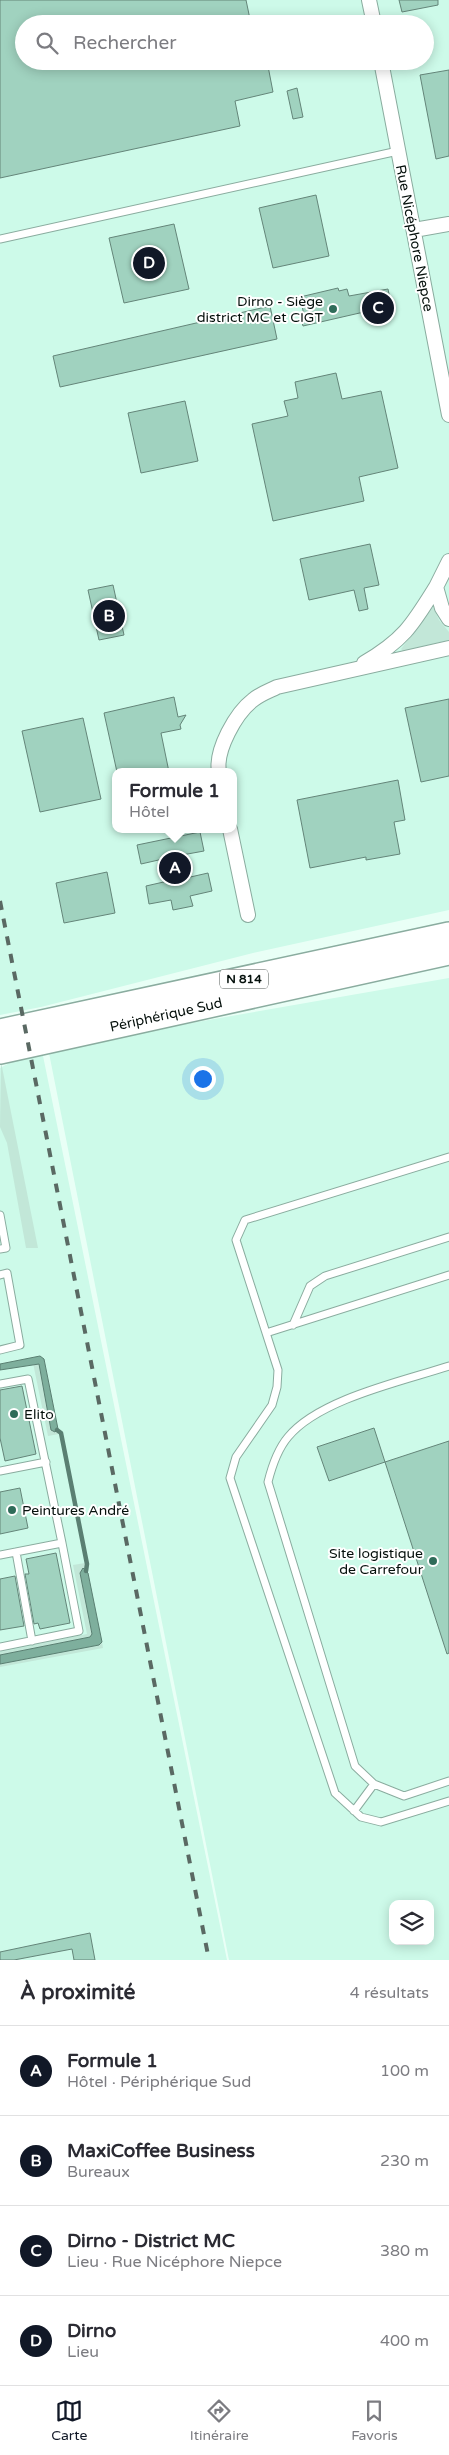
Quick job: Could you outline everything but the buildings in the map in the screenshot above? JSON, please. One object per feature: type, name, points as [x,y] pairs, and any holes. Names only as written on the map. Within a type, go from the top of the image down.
[{"type":"highway","name":"Périphérique Sud","points":[[0,1032],[449,935]]},
{"type":"highway","name":"Périphérique Sud","points":[[0,1051],[449,952]]},
{"type":"street","points":[[369,0],[372,15]]},
{"type":"street","name":"Rue Nicéphore Niepce","points":[[383,70],[449,415]]},
{"type":"street","points":[[414,230],[449,224]]},
{"type":"street","points":[[350,670],[389,649],[412,625],[436,587],[449,561]]},
{"type":"street","points":[[436,587],[442,608],[449,619]]},
{"type":"street","points":[[218,768],[226,736],[240,714],[253,700],[277,687],[449,648]]},
{"type":"street","points":[[231,833],[248,915]]},
{"type":"lane","points":[[0,239],[398,151]]},
{"type":"lane","points":[[449,1157],[245,1220],[236,1240],[278,1370],[277,1387],[272,1405],[236,1457],[230,1478],[335,1793],[361,1817],[381,1822],[449,1800]]},
{"type":"lane","points":[[0,1215],[6,1248],[0,1249]]},
{"type":"lane","points":[[293,1325],[310,1286],[325,1276],[449,1237]]},
{"type":"lane","points":[[0,1275],[8,1273],[20,1346],[0,1350]]},
{"type":"lane","points":[[266,1333],[449,1275]]},
{"type":"lane","points":[[449,1366],[334,1404],[306,1420],[288,1437],[274,1462],[268,1482],[355,1766],[374,1784],[404,1796],[449,1781]]},
{"type":"lane","points":[[0,1384],[28,1379],[79,1631],[0,1647]]},
{"type":"lane","points":[[0,1471],[46,1462]]},
{"type":"lane","points":[[0,1554],[62,1543]]},
{"type":"lane","points":[[16,1552],[32,1641]]},
{"type":"lane","points":[[354,1811],[374,1784]]},
{"type":"shaded area","points":[[0,0],[449,0],[449,910],[253,953],[41,1007],[0,1015]]},
{"type":"shaded area","points":[[433,607],[439,620],[449,632],[449,640],[403,651],[401,649]]},
{"type":"shaded area","points":[[449,978],[449,1960],[229,1960],[48,1048]]},
{"type":"shaded area","points":[[41,1046],[227,1960],[0,1960],[0,1068]]},
{"type":"shaded area","points":[[1,1061],[38,1248],[26,1248],[7,1143],[0,1127]]},
{"type":"shaded area","points":[[40,1356],[44,1359],[58,1429],[55,1432],[51,1430],[39,1364],[0,1370],[0,1364]]},
{"type":"shaded area","points":[[33,1363],[39,1363],[51,1430],[55,1432],[58,1429],[59,1434],[48,1436]]},
{"type":"shaded area","points":[[85,1563],[88,1573],[83,1569],[92,1634],[90,1637],[0,1655],[0,1652],[87,1634],[73,1565]]},
{"type":"shaded area","points":[[83,1568],[88,1573],[102,1642],[99,1645],[0,1664],[0,1655],[90,1637],[92,1634],[80,1573]]},
{"type":"shaded area","points":[[102,1642],[103,1648],[0,1667],[0,1664],[99,1645]]},
{"type":"waterway","points":[[57,1430],[61,1433],[87,1564],[86,1571]]},
{"type":"railway","points":[[0,901],[209,1960]]},
{"type":"place","name":"Dirno","points":[[149,263]]},
{"type":"place","name":"Dirno - District MC","points":[[378,308]]},
{"type":"place","name":"Dirno - Siège district MC et CIGT","points":[[333,309]]},
{"type":"place","name":"MaxiCoffee Business","points":[[109,616]]},
{"type":"place","name":"Formule 1","points":[[175,868]]},
{"type":"place","name":"Elito","points":[[14,1414]]},
{"type":"place","name":"Peintures André","points":[[12,1510]]},
{"type":"place","name":"Site logistique de Carrefour","points":[[433,1561]]}]
